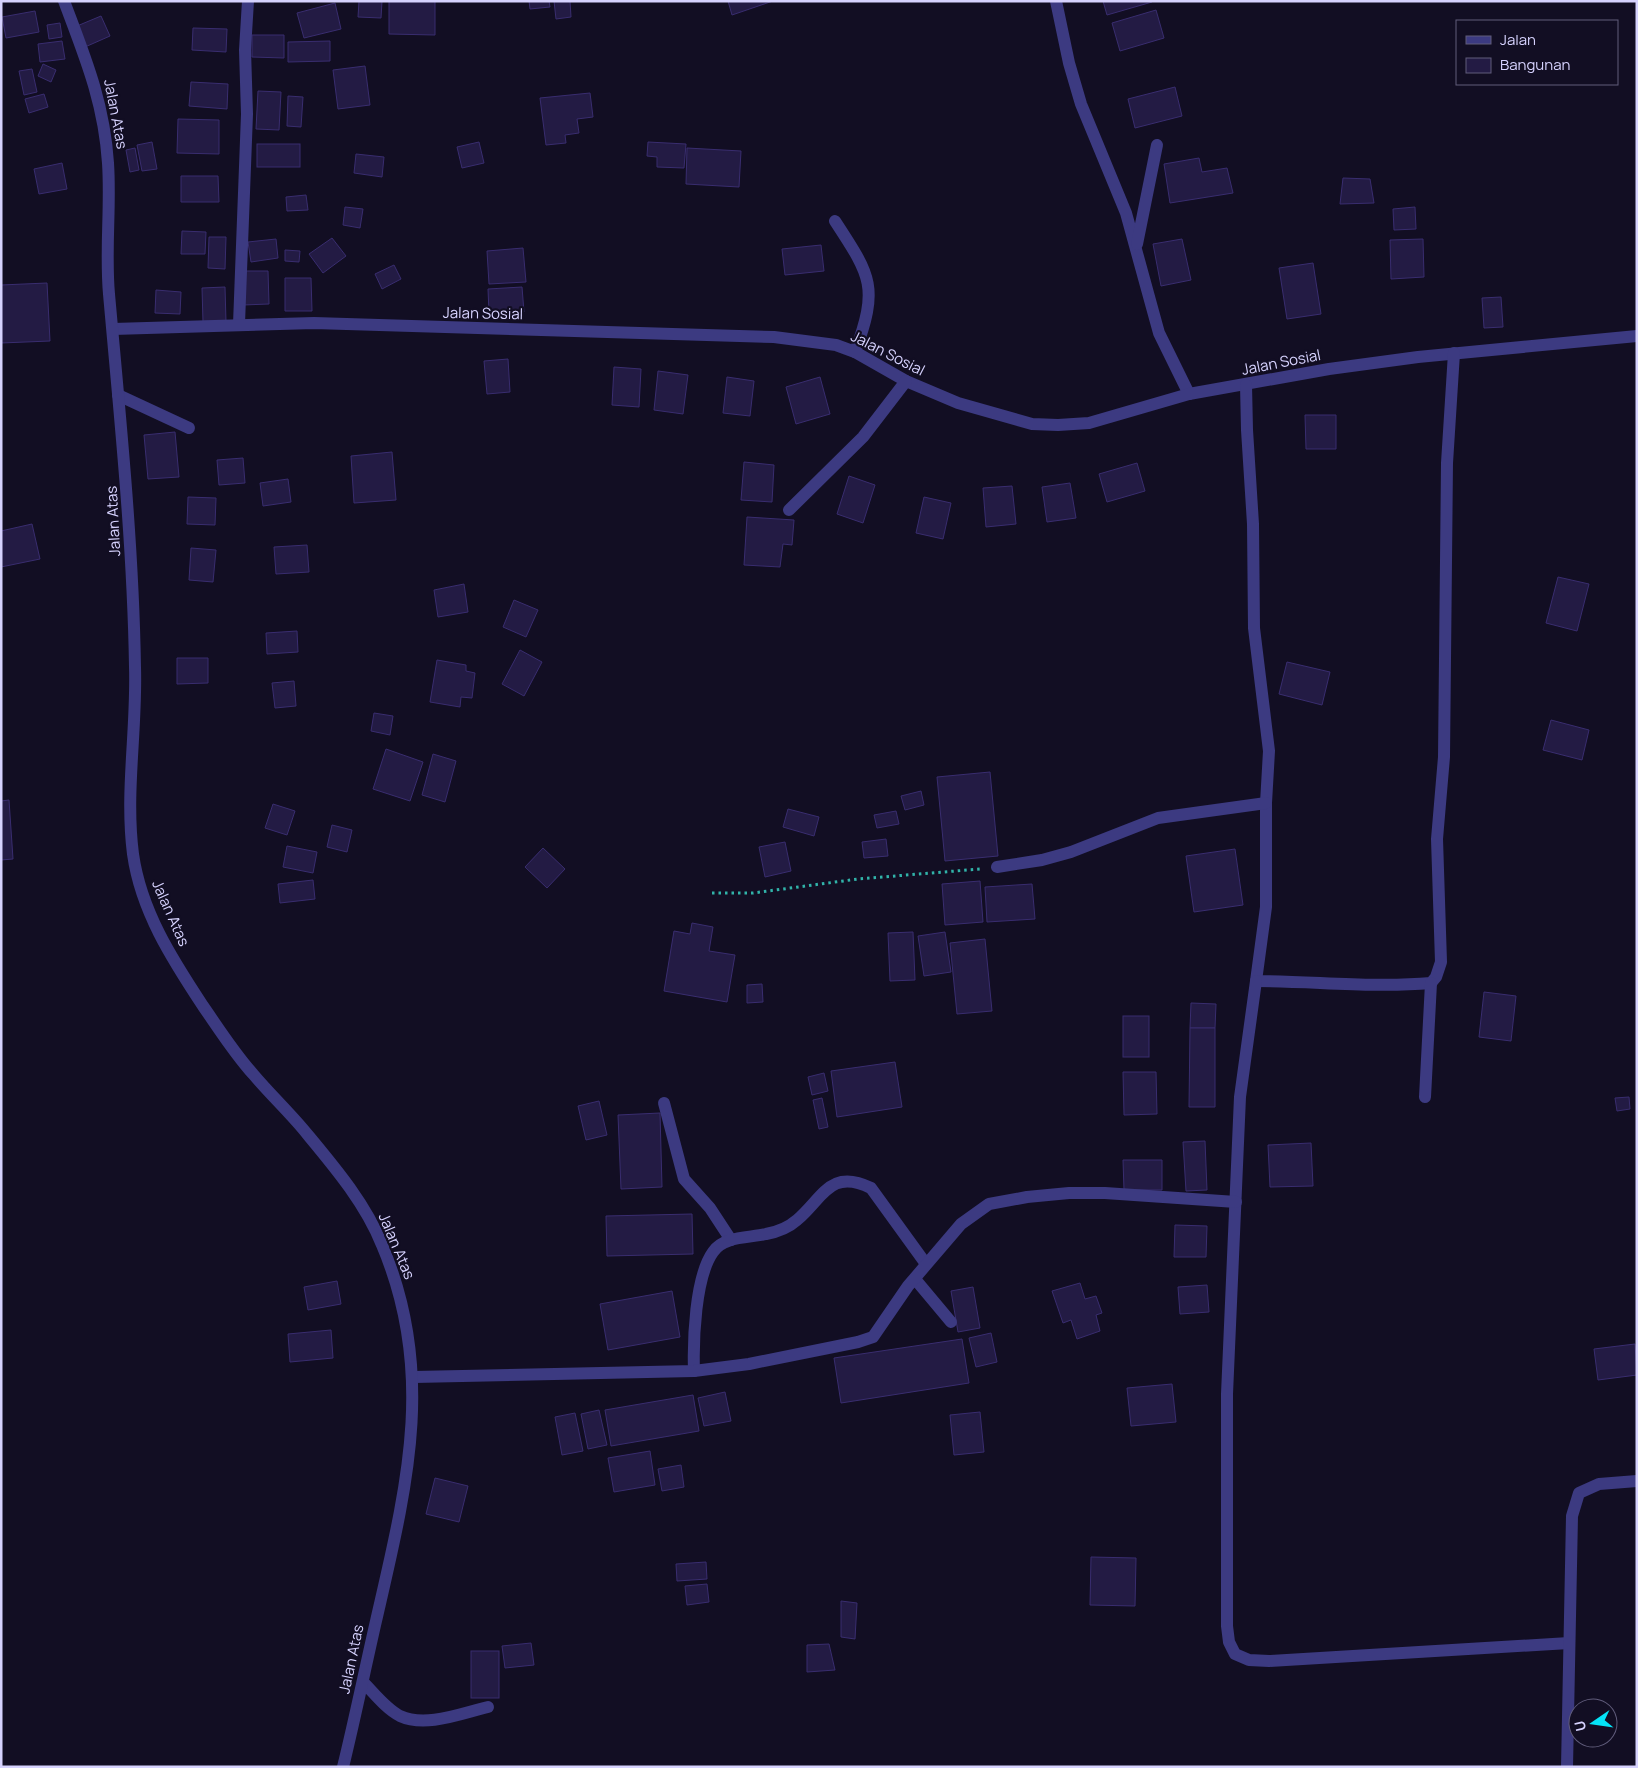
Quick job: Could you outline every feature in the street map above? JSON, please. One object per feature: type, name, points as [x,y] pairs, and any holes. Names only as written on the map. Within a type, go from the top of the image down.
[{"type":"street","name":"Jalan Atas","points":[[64,1],[90,65],[103,121],[108,161],[110,212],[107,268],[118,395],[124,437],[134,631],[136,716],[130,786],[130,816],[134,858],[143,894],[158,931],[176,964],[224,1037],[252,1073],[304,1130],[368,1217],[381,1241],[400,1293],[409,1333],[414,1377],[405,1490],[343,1767]]},
{"type":"street","points":[[239,324],[246,114],[245,50],[248,1]]},
{"type":"street","points":[[1056,1],[1069,63],[1081,104],[1126,213],[1137,246],[1145,287],[1160,333],[1189,394]]},
{"type":"street","points":[[1137,246],[1157,145]]},
{"type":"street","points":[[835,221],[861,261],[869,284],[868,310],[855,352]]},
{"type":"street","name":"Jalan Sosial","points":[[112,329],[314,323],[774,338],[836,345],[855,352],[906,382],[958,403],[1032,424],[1058,426],[1089,423],[1189,394],[1329,369],[1454,353],[1637,336]]},
{"type":"street","points":[[1425,1097],[1431,983],[1436,977],[1441,962],[1437,839],[1444,747],[1447,463],[1454,353]]},
{"type":"street","points":[[788,510],[863,437],[906,382]]},
{"type":"street","points":[[1246,385],[1253,524],[1254,628],[1269,750],[1266,803],[1266,907],[1240,1097],[1227,1394],[1227,1626],[1229,1642],[1235,1654],[1250,1660],[1269,1661],[1570,1643]]},
{"type":"street","points":[[118,395],[189,428]]},
{"type":"street","points":[[997,867],[1042,860],[1071,852],[1158,818],[1266,803]]},
{"type":"street","points":[[1256,981],[1314,981],[1377,985],[1431,983]]},
{"type":"street","points":[[664,1103],[684,1178],[710,1208],[731,1240]]},
{"type":"street","points":[[694,1371],[693,1338],[706,1266],[713,1251],[731,1240],[783,1229],[795,1222],[827,1188],[838,1182],[849,1180],[859,1182],[871,1188],[926,1264]]},
{"type":"street","points":[[414,1377],[694,1371],[773,1360],[858,1342],[872,1337],[926,1264],[961,1224],[989,1204],[1002,1200],[1062,1193],[1105,1192],[1236,1202]]},
{"type":"street","points":[[915,1279],[951,1322]]},
{"type":"street","points":[[1567,1767],[1572,1516],[1574,1503],[1579,1493],[1599,1484],[1637,1481]]},
{"type":"street","points":[[363,1682],[401,1716],[419,1720],[444,1718],[488,1707]]},
{"type":"path","points":[[712,894],[753,893],[858,879],[997,867]]},
{"type":"building","points":[[359,1],[382,1],[381,18],[358,17]]},
{"type":"building","points":[[389,1],[435,1],[435,35],[389,34]]},
{"type":"building","points":[[529,1],[549,1],[550,7],[530,9]]},
{"type":"building","points":[[554,1],[570,1],[571,17],[556,19]]},
{"type":"building","points":[[728,1],[773,1],[732,15]]},
{"type":"building","points":[[1103,1],[1152,1],[1152,2],[1107,15]]},
{"type":"building","points":[[335,3],[341,29],[304,38],[297,13]]},
{"type":"building","points":[[1156,10],[1164,38],[1120,51],[1112,23]]},
{"type":"building","points":[[35,11],[39,32],[6,38],[2,17]]},
{"type":"building","points":[[101,16],[110,36],[85,47],[77,26]]},
{"type":"building","points":[[60,23],[62,37],[49,39],[47,25]]},
{"type":"building","points":[[193,28],[227,29],[226,52],[192,50]]},
{"type":"building","points":[[252,35],[284,35],[284,58],[252,57]]},
{"type":"building","points":[[62,41],[65,59],[40,62],[38,44]]},
{"type":"building","points":[[330,41],[330,61],[288,62],[288,42]]},
{"type":"building","points":[[43,64],[56,70],[51,82],[38,76]]},
{"type":"building","points":[[365,66],[370,105],[338,109],[333,70]]},
{"type":"building","points":[[32,69],[37,92],[24,95],[19,71]]},
{"type":"building","points":[[191,82],[228,84],[227,109],[189,106]]},
{"type":"building","points":[[1175,87],[1182,116],[1135,128],[1128,99]]},
{"type":"building","points":[[258,91],[281,92],[279,130],[256,129]]},
{"type":"building","points":[[590,93],[593,117],[577,119],[579,133],[565,135],[566,143],[546,145],[540,98]]},
{"type":"building","points":[[44,94],[48,107],[29,113],[25,99]]},
{"type":"building","points":[[288,96],[303,97],[301,127],[287,126]]},
{"type":"building","points":[[178,119],[219,120],[219,154],[177,153]]},
{"type":"building","points":[[152,142],[157,169],[142,171],[137,145]]},
{"type":"building","points":[[479,142],[484,163],[462,168],[457,147]]},
{"type":"building","points":[[648,142],[686,144],[684,168],[657,167],[657,157],[647,156]]},
{"type":"building","points":[[257,144],[300,144],[300,167],[257,167]]},
{"type":"building","points":[[135,148],[139,170],[130,172],[126,150]]},
{"type":"building","points":[[687,148],[741,151],[739,187],[686,184]]},
{"type":"building","points":[[356,154],[384,157],[382,177],[354,173]]},
{"type":"building","points":[[1199,158],[1202,172],[1227,168],[1233,193],[1170,203],[1164,164]]},
{"type":"building","points":[[62,163],[67,189],[39,194],[34,169]]},
{"type":"building","points":[[181,176],[218,176],[219,202],[181,202]]},
{"type":"building","points":[[1343,178],[1370,179],[1374,203],[1340,204]]},
{"type":"building","points":[[306,195],[308,210],[287,211],[286,197]]},
{"type":"building","points":[[345,207],[363,209],[360,228],[343,225]]},
{"type":"building","points":[[1415,207],[1416,229],[1394,230],[1393,209]]},
{"type":"building","points":[[182,231],[206,232],[205,254],[181,254]]},
{"type":"building","points":[[209,237],[226,237],[225,269],[208,268]]},
{"type":"building","points":[[332,238],[346,256],[323,273],[309,254]]},
{"type":"building","points":[[276,239],[278,258],[251,262],[248,242]]},
{"type":"building","points":[[1182,239],[1191,280],[1161,286],[1153,244]]},
{"type":"building","points":[[1423,239],[1424,277],[1391,279],[1390,240]]},
{"type":"building","points":[[821,245],[824,271],[785,275],[782,249]]},
{"type":"building","points":[[523,248],[526,282],[489,284],[487,251]]},
{"type":"building","points":[[285,250],[300,251],[299,262],[285,261]]},
{"type":"building","points":[[1313,263],[1321,314],[1287,319],[1279,268]]},
{"type":"building","points":[[394,265],[401,279],[382,289],[375,274]]},
{"type":"building","points":[[243,271],[268,271],[269,304],[243,305]]},
{"type":"building","points":[[285,278],[311,278],[312,311],[285,311]]},
{"type":"building","points":[[47,283],[50,341],[1,343],[1,285]]},
{"type":"building","points":[[225,287],[226,322],[203,322],[202,288]]},
{"type":"building","points":[[522,287],[524,312],[489,313],[488,289]]},
{"type":"building","points":[[156,290],[181,292],[180,314],[155,313]]},
{"type":"building","points":[[1501,297],[1503,327],[1484,328],[1482,298]]},
{"type":"building","points":[[508,359],[510,392],[487,394],[484,361]]},
{"type":"building","points":[[614,367],[641,369],[639,407],[612,405]]},
{"type":"building","points":[[658,371],[688,375],[683,414],[654,410]]},
{"type":"building","points":[[727,377],[754,381],[750,416],[723,413]]},
{"type":"building","points":[[820,377],[830,414],[796,424],[786,387]]},
{"type":"building","points":[[1305,415],[1336,415],[1336,449],[1306,449]]},
{"type":"building","points":[[175,432],[179,477],[148,479],[144,435]]},
{"type":"building","points":[[392,452],[396,500],[354,503],[351,456]]},
{"type":"building","points":[[243,458],[245,483],[219,485],[217,460]]},
{"type":"building","points":[[744,462],[774,465],[772,502],[741,500]]},
{"type":"building","points":[[1137,463],[1145,491],[1107,502],[1099,474]]},
{"type":"building","points":[[849,476],[875,485],[863,523],[837,514]]},
{"type":"building","points":[[288,479],[291,502],[263,506],[260,483]]},
{"type":"building","points":[[1070,483],[1076,518],[1047,522],[1042,487]]},
{"type":"building","points":[[1012,486],[1016,524],[986,527],[983,488]]},
{"type":"building","points":[[188,497],[216,498],[215,525],[187,524]]},
{"type":"building","points":[[924,497],[951,503],[943,539],[916,533]]},
{"type":"building","points":[[747,517],[794,520],[792,545],[783,544],[780,567],[744,565]]},
{"type":"building","points":[[32,524],[40,559],[1,567],[1,531]]},
{"type":"building","points":[[307,545],[309,572],[276,574],[274,547]]},
{"type":"building","points":[[191,548],[216,550],[213,582],[189,580]]},
{"type":"building","points":[[1558,577],[1589,584],[1577,631],[1546,623]]},
{"type":"building","points":[[464,584],[468,612],[438,617],[434,590]]},
{"type":"building","points":[[514,600],[538,610],[526,637],[503,627]]},
{"type":"building","points":[[297,631],[298,652],[267,654],[266,633]]},
{"type":"building","points":[[520,650],[542,662],[524,696],[502,684]]},
{"type":"building","points":[[177,658],[208,658],[208,683],[177,684]]},
{"type":"building","points":[[437,660],[466,665],[466,671],[475,673],[472,698],[461,697],[460,707],[430,702]]},
{"type":"building","points":[[1287,662],[1330,672],[1322,705],[1279,694]]},
{"type":"building","points":[[294,681],[296,706],[275,708],[272,683]]},
{"type":"building","points":[[374,713],[393,716],[390,735],[371,731]]},
{"type":"building","points":[[1551,720],[1589,730],[1582,760],[1543,750]]},
{"type":"building","points":[[386,749],[423,762],[410,801],[373,789]]},
{"type":"building","points":[[433,754],[456,761],[445,802],[422,795]]},
{"type":"building","points":[[990,772],[998,856],[945,861],[937,777]]},
{"type":"building","points":[[921,791],[924,805],[905,810],[901,796]]},
{"type":"building","points":[[9,800],[13,859],[1,860],[1,801]]},
{"type":"building","points":[[273,804],[295,811],[287,835],[265,828]]},
{"type":"building","points":[[788,809],[819,817],[814,836],[783,827]]},
{"type":"building","points":[[896,811],[899,824],[877,828],[874,815]]},
{"type":"building","points":[[332,825],[352,830],[347,852],[327,847]]},
{"type":"building","points":[[886,839],[888,856],[864,858],[862,842]]},
{"type":"building","points":[[785,842],[791,871],[765,877],[759,847]]},
{"type":"building","points":[[287,846],[317,852],[313,873],[283,867]]},
{"type":"building","points":[[543,848],[565,869],[547,888],[525,867]]},
{"type":"building","points":[[1235,849],[1243,905],[1194,912],[1186,856]]},
{"type":"building","points":[[313,880],[315,899],[280,903],[278,884]]},
{"type":"building","points":[[980,881],[983,922],[945,925],[942,884]]},
{"type":"building","points":[[1032,884],[1035,919],[987,922],[985,887]]},
{"type":"building","points":[[692,923],[713,927],[709,951],[735,955],[727,1002],[664,991],[674,931],[690,934]]},
{"type":"building","points":[[913,932],[915,980],[890,981],[888,933]]},
{"type":"building","points":[[945,932],[951,972],[924,976],[918,936]]},
{"type":"building","points":[[985,939],[992,1011],[957,1014],[950,943]]},
{"type":"building","points":[[762,984],[763,1002],[747,1003],[747,985]]},
{"type":"building","points":[[1484,992],[1516,996],[1511,1041],[1479,1037]]},
{"type":"building","points":[[1191,1003],[1216,1004],[1215,1028],[1190,1028]]},
{"type":"building","points":[[1123,1016],[1149,1016],[1149,1057],[1123,1057]]},
{"type":"building","points":[[1190,1028],[1215,1028],[1215,1107],[1189,1107]]},
{"type":"building","points":[[895,1062],[902,1107],[837,1117],[831,1071]]},
{"type":"building","points":[[1123,1072],[1156,1072],[1157,1114],[1124,1115]]},
{"type":"building","points":[[824,1073],[828,1091],[812,1095],[808,1077]]},
{"type":"building","points":[[1629,1097],[1630,1109],[1617,1111],[1615,1098]]},
{"type":"building","points":[[822,1098],[828,1127],[819,1129],[813,1100]]},
{"type":"building","points":[[599,1101],[607,1135],[586,1140],[578,1106]]},
{"type":"building","points":[[660,1113],[662,1187],[621,1189],[618,1115]]},
{"type":"building","points":[[1205,1141],[1207,1190],[1186,1191],[1183,1142]]},
{"type":"building","points":[[1311,1143],[1313,1186],[1270,1187],[1268,1145]]},
{"type":"building","points":[[1123,1160],[1162,1160],[1162,1190],[1124,1190]]},
{"type":"building","points":[[692,1214],[693,1254],[607,1256],[606,1216]]},
{"type":"building","points":[[1175,1225],[1207,1226],[1206,1257],[1174,1257]]},
{"type":"building","points":[[337,1281],[341,1304],[308,1310],[304,1287]]},
{"type":"building","points":[[1080,1283],[1085,1299],[1096,1296],[1102,1313],[1096,1315],[1100,1331],[1077,1339],[1071,1320],[1063,1323],[1052,1291]]},
{"type":"building","points":[[1207,1285],[1209,1312],[1180,1314],[1178,1287]]},
{"type":"building","points":[[973,1287],[980,1328],[958,1332],[951,1291]]},
{"type":"building","points":[[672,1291],[680,1337],[608,1350],[600,1304]]},
{"type":"building","points":[[331,1330],[333,1358],[290,1362],[288,1334]]},
{"type":"building","points":[[991,1333],[997,1362],[976,1367],[969,1338]]},
{"type":"building","points":[[962,1339],[969,1383],[841,1403],[834,1358]]},
{"type":"building","points":[[1635,1344],[1637,1375],[1598,1380],[1594,1349]]},
{"type":"building","points":[[1172,1384],[1176,1422],[1131,1426],[1127,1388]]},
{"type":"building","points":[[725,1392],[731,1421],[704,1426],[698,1398]]},
{"type":"building","points":[[693,1395],[699,1431],[611,1446],[605,1410]]},
{"type":"building","points":[[599,1410],[607,1445],[588,1449],[581,1414]]},
{"type":"building","points":[[980,1412],[984,1452],[954,1455],[950,1415]]},
{"type":"building","points":[[575,1413],[583,1451],[562,1455],[555,1417]]},
{"type":"building","points":[[650,1451],[655,1485],[614,1492],[608,1458]]},
{"type":"building","points":[[681,1465],[684,1487],[662,1491],[658,1469]]},
{"type":"building","points":[[435,1478],[468,1486],[459,1522],[426,1514]]},
{"type":"building","points":[[1091,1557],[1136,1558],[1135,1606],[1090,1605]]},
{"type":"building","points":[[706,1562],[707,1579],[677,1581],[676,1564]]},
{"type":"building","points":[[707,1584],[709,1602],[687,1605],[685,1586]]},
{"type":"building","points":[[841,1601],[857,1603],[855,1639],[841,1637]]},
{"type":"building","points":[[531,1643],[534,1665],[505,1668],[502,1646]]},
{"type":"building","points":[[829,1644],[835,1670],[807,1672],[807,1645]]},
{"type":"building","points":[[471,1651],[499,1651],[499,1698],[471,1698]]}]
